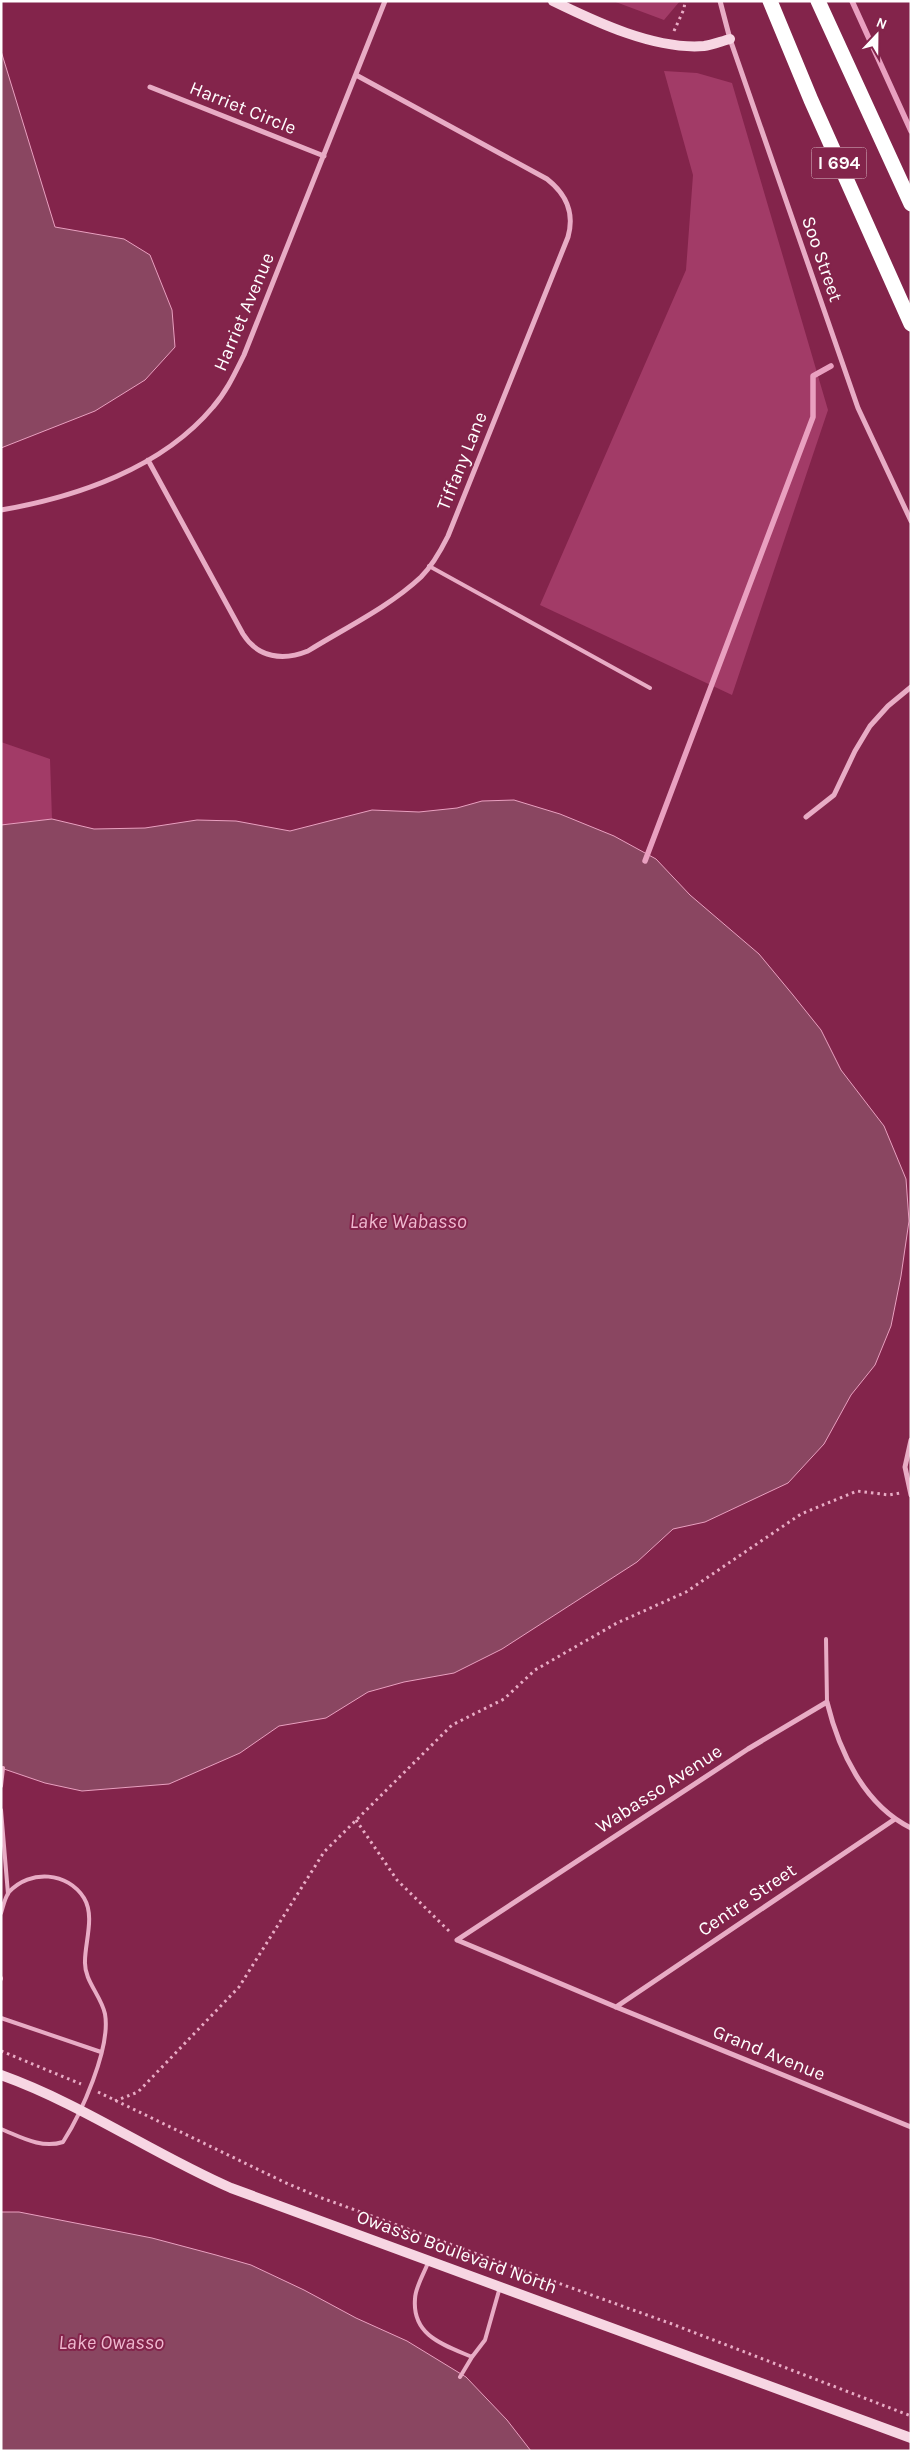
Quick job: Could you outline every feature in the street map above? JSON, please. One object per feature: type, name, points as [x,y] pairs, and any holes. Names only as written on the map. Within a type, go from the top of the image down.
[{"type":"highway","name":"I 694","points":[[770,1],[811,100],[911,324]]},
{"type":"highway","name":"I 694","points":[[818,1],[911,204]]},
{"type":"street","name":"Harriet Avenue","points":[[1,510],[69,494],[109,479],[148,460],[172,446],[214,406],[231,381],[324,156],[385,1]]},
{"type":"street","points":[[553,1],[596,22],[668,45],[704,46],[730,39]]},
{"type":"street","name":"Soo Street","points":[[720,1],[730,39],[858,408],[911,521]]},
{"type":"street","name":"Tiffany Lane","points":[[148,460],[242,634],[254,648],[281,658],[295,656],[308,651],[398,595],[422,576],[448,536],[568,237],[571,214],[567,200],[558,188],[547,179],[356,75]]},
{"type":"street","name":"Harriet Circle","points":[[150,87],[324,156]]},
{"type":"street","points":[[806,817],[834,795],[855,751],[870,726],[888,706],[911,687]]},
{"type":"street","points":[[910,1493],[905,1467],[911,1440]]},
{"type":"street","points":[[828,1702],[832,1722],[850,1765],[862,1785],[878,1804],[911,1828]]},
{"type":"street","name":"Wabasso Avenue","points":[[458,1940],[748,1749],[828,1702]]},
{"type":"street","name":"Centre Street","points":[[616,2007],[896,1818]]},
{"type":"street","name":"Grand Avenue","points":[[458,1940],[616,2007],[911,2127]]},
{"type":"street","name":"Owasso Boulevard North","points":[[1,2075],[81,2109],[204,2176],[911,2438]]},
{"type":"lane","points":[[429,566],[650,688]]},
{"type":"lane","points":[[826,1639],[828,1702]]},
{"type":"lane","points":[[1,1786],[3,1768]]},
{"type":"lane","points":[[1,1810],[8,1894],[1,1913]]},
{"type":"lane","points":[[1,2128],[40,2144],[53,2145],[63,2142],[90,2088],[101,2052],[105,2014],[86,1975],[88,1916],[85,1900],[75,1887],[46,1875],[28,1879],[8,1894]]},
{"type":"lane","points":[[1,2018],[101,2052]]},
{"type":"lane","points":[[429,2260],[414,2298],[416,2321],[434,2341],[472,2357]]},
{"type":"lane","points":[[460,2378],[472,2357],[485,2340],[500,2286]]},
{"type":"path","points":[[668,45],[684,9],[685,1]]},
{"type":"path","points":[[114,2101],[138,2092],[239,1987],[324,1852],[452,1725],[504,1699],[535,1670],[617,1623],[686,1592],[801,1514],[857,1491],[889,1496],[910,1493]]},
{"type":"path","points":[[356,1820],[397,1880],[458,1940]]},
{"type":"path","points":[[1,2051],[90,2088],[114,2101],[319,2196],[672,2324],[911,2416]]},
{"type":"shaded area","points":[[613,1],[680,1],[664,20]]},
{"type":"shaded area","points":[[664,71],[697,73],[732,83],[828,410],[732,695],[540,605],[686,270],[693,175]]},
{"type":"shaded area","points":[[1,742],[50,759],[52,819],[1,825]]},
{"type":"water","points":[[1,51],[55,227],[124,239],[150,255],[172,310],[175,347],[145,380],[95,411],[1,448]]},
{"type":"water","name":"Lake Wabasso","points":[[514,800],[560,814],[614,836],[656,859],[690,895],[759,954],[821,1030],[841,1070],[884,1126],[906,1179],[909,1221],[891,1326],[875,1365],[851,1395],[824,1444],[788,1483],[705,1522],[673,1529],[637,1562],[502,1649],[454,1673],[404,1682],[368,1692],[326,1718],[279,1726],[240,1753],[169,1784],[82,1791],[45,1783],[1,1768],[1,825],[52,819],[94,829],[145,828],[197,820],[236,821],[290,831],[372,810],[419,812],[457,808],[482,801]]},
{"type":"water","name":"Lake Owasso","points":[[1,2212],[19,2212],[152,2238],[251,2265],[304,2290],[356,2318],[407,2341],[466,2377],[507,2420],[531,2451],[1,2451]]},
{"type":"waterway","points":[[852,1],[911,131]]},
{"type":"waterway","points":[[645,861],[813,417],[813,376],[831,366]]}]
